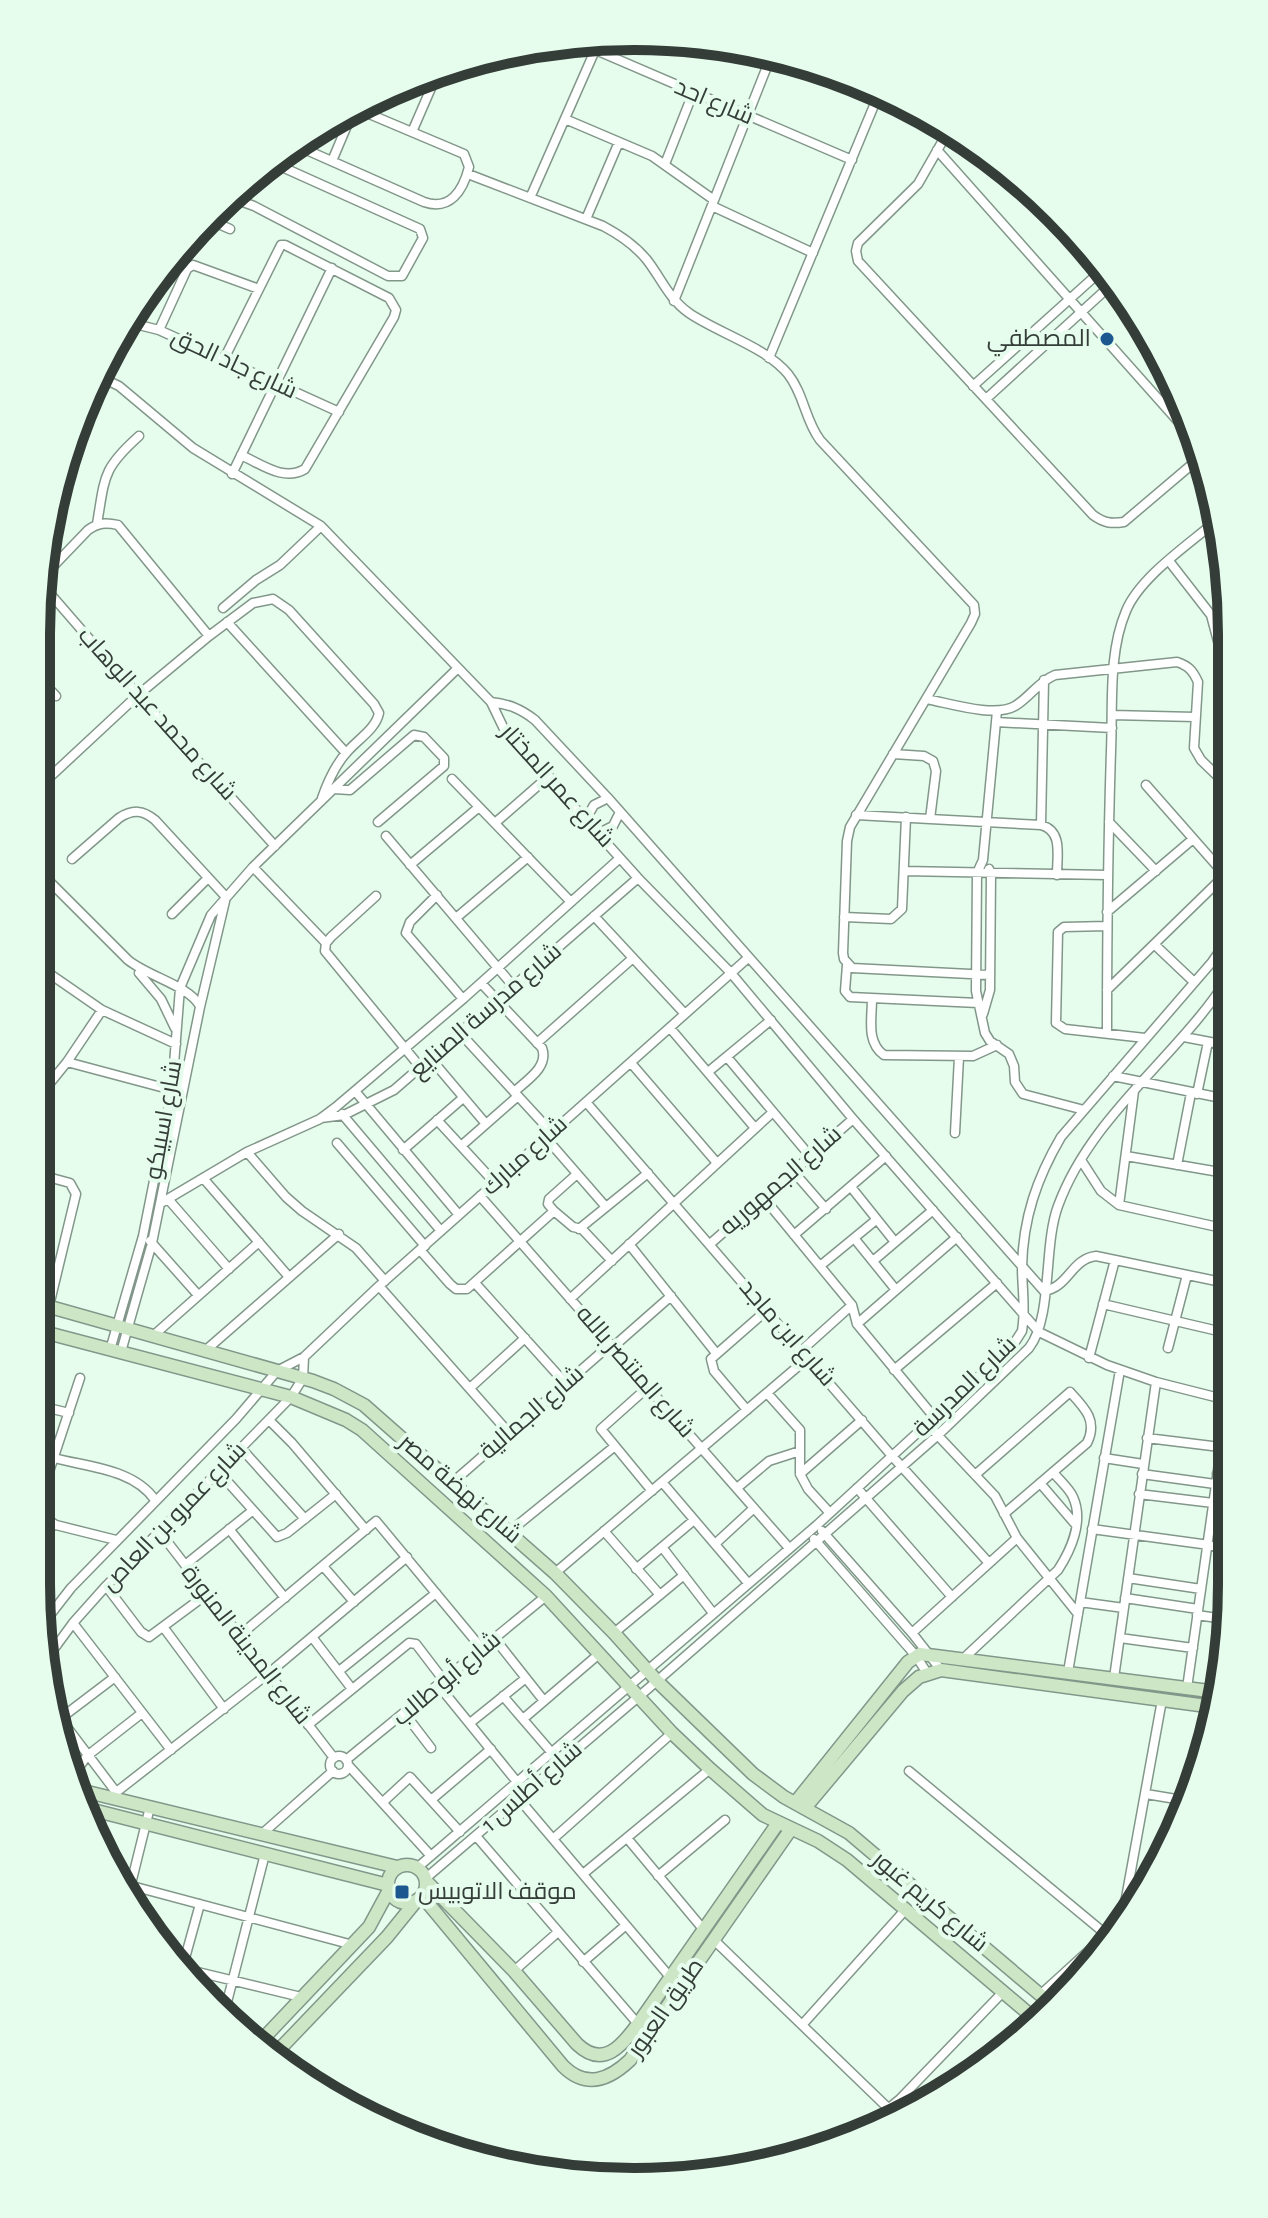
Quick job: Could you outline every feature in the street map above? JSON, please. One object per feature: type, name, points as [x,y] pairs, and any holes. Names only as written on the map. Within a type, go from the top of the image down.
[{"type":"street","points":[[530,198],[596,51]]},
{"type":"street","name":"شارع احد","points":[[598,51],[852,160]]},
{"type":"street","points":[[674,301],[767,66]]},
{"type":"street","points":[[412,132],[432,86]]},
{"type":"street","points":[[665,164],[693,93]]},
{"type":"street","points":[[769,358],[875,102]]},
{"type":"street","points":[[307,150],[433,205],[453,200],[468,174],[464,154],[369,114]]},
{"type":"street","points":[[565,119],[665,164],[713,203],[813,253]]},
{"type":"street","points":[[332,161],[348,125]]},
{"type":"street","points":[[944,139],[918,184],[858,243],[858,261],[1102,522],[1124,522],[1192,464]]},
{"type":"street","points":[[586,219],[619,142]]},
{"type":"street","points":[[937,150],[1178,421]]},
{"type":"street","points":[[242,202],[388,276],[402,276],[423,238],[420,229],[283,167]]},
{"type":"street","points":[[468,174],[603,226],[635,247],[674,301],[689,313],[769,358],[786,372],[799,389],[808,421],[820,440],[974,605],[975,614],[971,623],[856,815],[847,841],[843,953],[847,965],[847,994],[855,999],[978,1003]]},
{"type":"street","points":[[218,224],[230,229]]},
{"type":"street","points":[[224,359],[281,245],[389,298],[396,310],[310,462],[297,474],[281,473],[241,455]]},
{"type":"street","points":[[159,330],[187,269],[193,265],[259,289]]},
{"type":"street","points":[[232,474],[332,268]]},
{"type":"street","points":[[973,386],[1095,276]]},
{"type":"street","points":[[986,399],[1106,290]]},
{"type":"street","name":"شارع جاد الحق","points":[[139,325],[159,330],[339,412]]},
{"type":"street","points":[[108,381],[119,386],[193,448],[321,526],[491,702]]},
{"type":"street","points":[[97,524],[107,472],[116,457],[139,436]]},
{"type":"street","points":[[54,566],[97,524],[118,525],[209,636]]},
{"type":"street","points":[[223,608],[256,580],[280,565],[321,526]]},
{"type":"street","points":[[1107,1033],[1107,875],[1112,715],[1114,670],[1125,612],[1143,586],[1208,528]]},
{"type":"street","points":[[1169,561],[1211,615],[1218,643]]},
{"type":"street","name":"شارع محمد عبد الوهاب","points":[[51,594],[275,846]]},
{"type":"street","points":[[50,774],[209,636],[263,599],[282,603],[378,708],[379,718],[335,768],[321,801]]},
{"type":"street","points":[[227,622],[346,753]]},
{"type":"street","points":[[926,699],[997,711],[1016,705],[1044,680],[1055,675],[1177,662],[1187,666],[1198,682],[1193,742],[1197,755],[1218,776]]},
{"type":"street","name":"شارع اسبيكو","points":[[123,1326],[172,1090],[180,988],[211,915],[253,867],[458,668]]},
{"type":"street","points":[[1041,825],[1044,680]]},
{"type":"street","points":[[50,690],[56,696]]},
{"type":"street","name":"شارع عمر المختار","points":[[491,702],[504,729],[638,878],[731,973],[853,1119],[1039,1332]]},
{"type":"street","name":"شارع عمر المختار","points":[[491,702],[507,704],[535,720],[608,798],[1044,1291]]},
{"type":"street","points":[[997,711],[983,860],[977,873],[978,1003],[985,1033],[1012,1059],[1015,1082],[1023,1094],[1084,1110]]},
{"type":"street","points":[[1112,715],[1195,717]]},
{"type":"street","points":[[996,722],[1112,728]]},
{"type":"street","points":[[334,789],[350,790],[410,738],[417,735],[424,737],[444,758],[444,766],[378,822]]},
{"type":"street","points":[[893,754],[924,756],[933,761],[936,771],[930,819]]},
{"type":"street","points":[[495,823],[549,776]]},
{"type":"street","points":[[452,779],[571,902]]},
{"type":"street","points":[[1146,785],[1218,867]]},
{"type":"street","points":[[586,819],[594,805],[608,798]]},
{"type":"street","points":[[410,865],[479,807]]},
{"type":"street","points":[[72,859],[128,812],[147,813],[226,897]]},
{"type":"street","points":[[599,833],[613,826],[620,812]]},
{"type":"street","points":[[856,815],[1050,827],[1056,835],[1057,875]]},
{"type":"street","points":[[844,917],[891,919],[902,909],[906,817]]},
{"type":"street","points":[[1109,822],[1156,871]]},
{"type":"street","points":[[386,836],[514,987]]},
{"type":"street","points":[[1107,912],[1193,839]]},
{"type":"street","points":[[456,918],[528,857]]},
{"type":"street","name":"شارع مدرسة الصنايع","points":[[165,1201],[247,1152],[320,1119],[336,1107],[463,999],[620,858]]},
{"type":"street","points":[[982,1015],[990,990],[991,873],[983,860]]},
{"type":"street","points":[[253,867],[326,943],[328,957],[421,1068]]},
{"type":"street","points":[[904,871],[1107,875]]},
{"type":"street","points":[[172,914],[208,878]]},
{"type":"street","name":"شارع مدرسة الصنايع","points":[[320,1119],[344,1115],[394,1090],[638,878]]},
{"type":"street","points":[[50,882],[128,960],[161,999],[176,1030]]},
{"type":"street","points":[[1107,990],[1218,882]]},
{"type":"street","points":[[437,895],[410,922],[406,933],[463,999]]},
{"type":"street","points":[[326,943],[376,896]]},
{"type":"street","name":"شارع اسبيكو","points":[[115,1351],[165,1201],[200,1007],[226,897]]},
{"type":"street","points":[[594,916],[685,1014]]},
{"type":"street","points":[[1107,926],[1064,927],[1058,932],[1058,1026],[1145,1038]]},
{"type":"street","points":[[1155,945],[1194,982]]},
{"type":"street","name":"شارع المدرسة","points":[[633,1691],[646,1670],[817,1525],[1013,1345],[1022,1331],[1024,1315],[1024,1233],[1031,1199],[1044,1167],[1061,1137],[1218,953]]},
{"type":"street","points":[[537,1043],[633,958]]},
{"type":"street","name":"شارع مبارك","points":[[277,1371],[304,1357],[748,958]]},
{"type":"street","points":[[128,960],[144,972],[193,996],[200,1007]]},
{"type":"street","points":[[847,965],[859,969],[990,975]]},
{"type":"street","points":[[50,974],[102,1010],[176,1044]]},
{"type":"street","points":[[461,1146],[516,1094],[544,1061],[542,1048],[481,983]]},
{"type":"street","name":"شارع المدرسة","points":[[633,1691],[657,1681],[938,1435],[1029,1348],[1039,1332],[1053,1223],[1081,1160],[1137,1085],[1184,1037],[1218,994]]},
{"type":"street","points":[[872,999],[872,1040],[884,1055],[973,1056],[997,1045]]},
{"type":"street","points":[[50,1081],[67,1062],[102,1010]]},
{"type":"street","points":[[708,1072],[771,1020]]},
{"type":"street","points":[[670,1028],[755,1128]]},
{"type":"street","points":[[461,1034],[516,1094],[606,1207]]},
{"type":"street","points":[[1184,1037],[1218,1044]]},
{"type":"street","points":[[1177,1165],[1208,1042]]},
{"type":"street","points":[[727,1057],[810,1156]]},
{"type":"street","points":[[955,1133],[959,1057]]},
{"type":"street","points":[[431,1059],[486,1124]]},
{"type":"street","points":[[67,1062],[172,1090]]},
{"type":"street","points":[[631,1063],[717,1163]]},
{"type":"street","points":[[1113,1076],[1137,1085],[1218,1098]]},
{"type":"street","points":[[1119,1205],[1137,1085]]},
{"type":"street","points":[[355,1091],[459,1215]]},
{"type":"street","points":[[403,1150],[463,1098]]},
{"type":"street","name":"شارع ابن ماجد","points":[[586,1102],[892,1456],[989,1563]]},
{"type":"street","points":[[336,1107],[441,1231]]},
{"type":"street","points":[[570,1299],[773,1112]]},
{"type":"street","name":"شارع الجمهوريه","points":[[710,1244],[853,1119]]},
{"type":"street","points":[[437,1120],[495,1183]]},
{"type":"street","points":[[337,1143],[456,1289],[467,1289],[475,1283],[554,1211]]},
{"type":"street","points":[[247,1152],[294,1204],[356,1248],[382,1284],[509,1433]]},
{"type":"street","points":[[794,1235],[886,1156]]},
{"type":"street","points":[[1126,1156],[1218,1172]]},
{"type":"street","points":[[1081,1160],[1097,1187],[1119,1205],[1218,1227]]},
{"type":"street","points":[[793,1171],[826,1209]]},
{"type":"street","points":[[579,1229],[648,1173]]},
{"type":"street","points":[[577,1174],[549,1199],[548,1204],[612,1261]]},
{"type":"street","points":[[203,1178],[289,1277]]},
{"type":"street","points":[[50,1179],[70,1183],[75,1187],[76,1194],[50,1281]]},
{"type":"street","points":[[851,1187],[895,1242]]},
{"type":"street","name":"شارع المنتصر بالله","points":[[480,1196],[789,1548]]},
{"type":"street","points":[[763,1197],[852,1305],[857,1324],[931,1420],[938,1435],[995,1496],[1017,1538],[1078,1614]]},
{"type":"street","points":[[165,1201],[229,1269]]},
{"type":"street","points":[[873,1261],[933,1210]]},
{"type":"street","points":[[820,1266],[876,1220]]},
{"type":"street","points":[[206,1350],[339,1234]]},
{"type":"street","points":[[143,1236],[198,1295]]},
{"type":"street","points":[[857,1324],[957,1237]]},
{"type":"street","points":[[854,1238],[896,1290]]},
{"type":"street","points":[[154,1335],[259,1242]]},
{"type":"street","points":[[629,1244],[716,1353]]},
{"type":"street","points":[[1044,1291],[1059,1286],[1073,1267],[1088,1257],[1096,1256],[1218,1281]]},
{"type":"street","points":[[1089,1358],[1115,1260]]},
{"type":"street","points":[[1168,1348],[1187,1275]]},
{"type":"street","points":[[475,1283],[566,1384]]},
{"type":"street","points":[[894,1370],[997,1283]]},
{"type":"street","name":"شارع الجمالية","points":[[453,1482],[671,1296]]},
{"type":"street","points":[[1103,1304],[1218,1331]]},
{"type":"street","points":[[555,1573],[767,1393],[852,1305]]},
{"type":"street","name":"شارع نهضة مصر","points":[[50,1307],[303,1378],[334,1389],[364,1405],[555,1573],[646,1670],[753,1774],[800,1805]]},
{"type":"street","points":[[747,1410],[712,1368],[711,1359],[767,1310]]},
{"type":"street","points":[[1039,1332],[1120,1370],[1218,1397]]},
{"type":"street","name":"شارع نهضة مصر","points":[[50,1334],[291,1397],[362,1430],[546,1596],[672,1733],[710,1769],[763,1815],[791,1829]]},
{"type":"street","points":[[470,1388],[525,1338]]},
{"type":"street","points":[[303,1378],[304,1357]]},
{"type":"street","points":[[1068,1672],[1120,1370]]},
{"type":"street","name":"شارع عمرو بن العاص","points":[[51,1614],[71,1588],[277,1371]]},
{"type":"street","points":[[50,1470],[80,1378]]},
{"type":"street","name":"شارع عمرو بن العاص","points":[[54,1649],[106,1586],[291,1397],[303,1378]]},
{"type":"street","points":[[1114,1678],[1156,1382]]},
{"type":"street","points":[[648,1387],[601,1429],[652,1491]]},
{"type":"street","points":[[975,1475],[1070,1392],[1090,1417],[1091,1435],[1087,1443],[1004,1514]]},
{"type":"street","points":[[767,1393],[800,1430],[800,1474],[808,1489],[829,1512]]},
{"type":"street","points":[[50,1408],[69,1413]]},
{"type":"street","points":[[269,1420],[366,1530]]},
{"type":"street","points":[[800,1474],[862,1420]]},
{"type":"street","points":[[1147,1438],[1218,1447]]},
{"type":"street","points":[[509,1532],[615,1446]]},
{"type":"street","points":[[241,1448],[305,1519]]},
{"type":"street","points":[[737,1488],[769,1461],[800,1451]]},
{"type":"street","points":[[54,1458],[133,1480],[149,1491],[155,1500]]},
{"type":"street","points":[[1104,1458],[1143,1464]]},
{"type":"street","points":[[1187,1688],[1218,1463]]},
{"type":"street","points":[[218,1471],[277,1537],[284,1536],[336,1494]]},
{"type":"street","points":[[964,1658],[1067,1557],[1076,1525],[1073,1496],[1053,1472]]},
{"type":"street","points":[[1142,1474],[1216,1479]]},
{"type":"street","points":[[662,1482],[748,1583]]},
{"type":"street","points":[[1040,1483],[1076,1525]]},
{"type":"street","points":[[857,1488],[952,1597]]},
{"type":"street","points":[[1139,1494],[1213,1503]]},
{"type":"street","points":[[715,1544],[754,1508]]},
{"type":"street","points":[[185,1565],[252,1511]]},
{"type":"street","points":[[636,1569],[694,1520]]},
{"type":"street","points":[[50,1521],[116,1540]]},
{"type":"street","points":[[239,1636],[376,1521],[483,1650]]},
{"type":"street","points":[[50,1527],[56,1525]]},
{"type":"street","points":[[817,1525],[912,1633],[922,1655]]},
{"type":"street","points":[[229,1529],[285,1598]]},
{"type":"street","points":[[1092,1529],[1218,1546]]},
{"type":"street","name":"شارع المدينة المنورة","points":[[159,1531],[334,1758]]},
{"type":"street","points":[[604,1531],[660,1595]]},
{"type":"street","points":[[807,1533],[934,1671]]},
{"type":"street","points":[[912,1633],[1017,1538]]},
{"type":"street","points":[[662,1547],[713,1613]]},
{"type":"street","points":[[113,1795],[269,1673],[407,1557]]},
{"type":"street","points":[[323,1566],[354,1602]]},
{"type":"street","points":[[614,1633],[684,1575]]},
{"type":"street","points":[[1128,1578],[1201,1589]]},
{"type":"street","points":[[106,1586],[143,1635],[152,1637],[207,1594]]},
{"type":"street","points":[[339,1671],[436,1593]]},
{"type":"street","name":"شارع أبو طالب","points":[[347,1763],[546,1596]]},
{"type":"street","points":[[1080,1602],[1125,1603],[1217,1617]]},
{"type":"street","points":[[73,1623],[171,1750]]},
{"type":"street","points":[[164,1628],[224,1709]]},
{"type":"street","points":[[312,1637],[352,1689]]},
{"type":"street","points":[[1120,1638],[1193,1648]]},
{"type":"street","points":[[495,1639],[544,1701]]},
{"type":"street","points":[[53,1642],[57,1645]]},
{"type":"street","points":[[308,1725],[411,1643],[416,1644],[470,1723],[518,1783],[522,1796],[553,1839],[670,1977]]},
{"type":"street","points":[[523,1719],[599,1654]]},
{"type":"street","points":[[800,1805],[908,1662],[922,1655],[1208,1691]]},
{"type":"street","points":[[800,1805],[903,1691],[934,1671],[1205,1706]]},
{"type":"street","points":[[64,1712],[115,1677]]},
{"type":"street","points":[[470,1723],[526,1678]]},
{"type":"street","name":"شارع أطلس 1","points":[[424,1876],[431,1856],[552,1753],[633,1691]]},
{"type":"street","name":"شارع أطلس 1","points":[[424,1876],[522,1796],[633,1691]]},
{"type":"street","points":[[503,1696],[552,1753]]},
{"type":"street","points":[[1128,1895],[1162,1700]]},
{"type":"street","points":[[79,1767],[87,1756],[142,1713]]},
{"type":"street","points":[[405,1714],[431,1748]]},
{"type":"street","points":[[69,1730],[113,1795]]},
{"type":"street","points":[[553,1839],[672,1733]]},
{"type":"street","points":[[431,1800],[491,1749]]},
{"type":"street","points":[[347,1763],[341,1773],[333,1771],[330,1766],[334,1758],[341,1756],[431,1856]]},
{"type":"street","points":[[583,1874],[710,1769]]},
{"type":"street","points":[[263,1833],[333,1771]]},
{"type":"street","points":[[909,1771],[1102,1932]]},
{"type":"street","points":[[383,1802],[410,1777],[460,1832]]},
{"type":"street","points":[[88,1791],[397,1867],[410,1864],[424,1876],[420,1898],[280,2049]]},
{"type":"street","points":[[1146,1794],[1177,1799]]},
{"type":"street","name":"شارع كريم غبور","points":[[800,1805],[849,1833],[1045,1999]]},
{"type":"street","points":[[132,1882],[150,1807]]},
{"type":"street","points":[[97,1814],[388,1887],[401,1902],[420,1898]]},
{"type":"street","points":[[658,1876],[725,1820]]},
{"type":"street","name":"طريق العبور","points":[[424,1876],[514,1971],[577,2044],[596,2055],[607,2054],[617,2048],[638,2024],[778,1823]]},
{"type":"street","name":"شارع كريم غبور","points":[[791,1829],[818,1841],[847,1860],[1029,2014]]},
{"type":"street","name":"طريق العبور","points":[[595,2080],[613,2075],[630,2060],[791,1829]]},
{"type":"street","points":[[476,1836],[638,2024]]},
{"type":"street","points":[[627,1838],[703,1929]]},
{"type":"street","points":[[227,2003],[265,1854]]},
{"type":"street","points":[[265,2036],[353,1945],[381,1909],[392,1872],[397,1867]]},
{"type":"street","points":[[137,1891],[353,1945]]},
{"type":"street","points":[[420,1898],[563,2066],[578,2077],[595,2080],[596,2055]]},
{"type":"street","points":[[185,1957],[200,1904]]},
{"type":"street","points":[[802,2025],[906,1909]]},
{"type":"street","points":[[583,1962],[626,1925]]},
{"type":"street","points":[[514,1971],[558,1932]]},
{"type":"street","points":[[714,1940],[889,2109],[1003,1992]]},
{"type":"street","points":[[199,1973],[301,1997]]},
{"type":"place","name":"المصطفي","points":[[1107,339]]},
{"type":"place","name":"موقف الاتوبيس","points":[[402,1892]]}]
